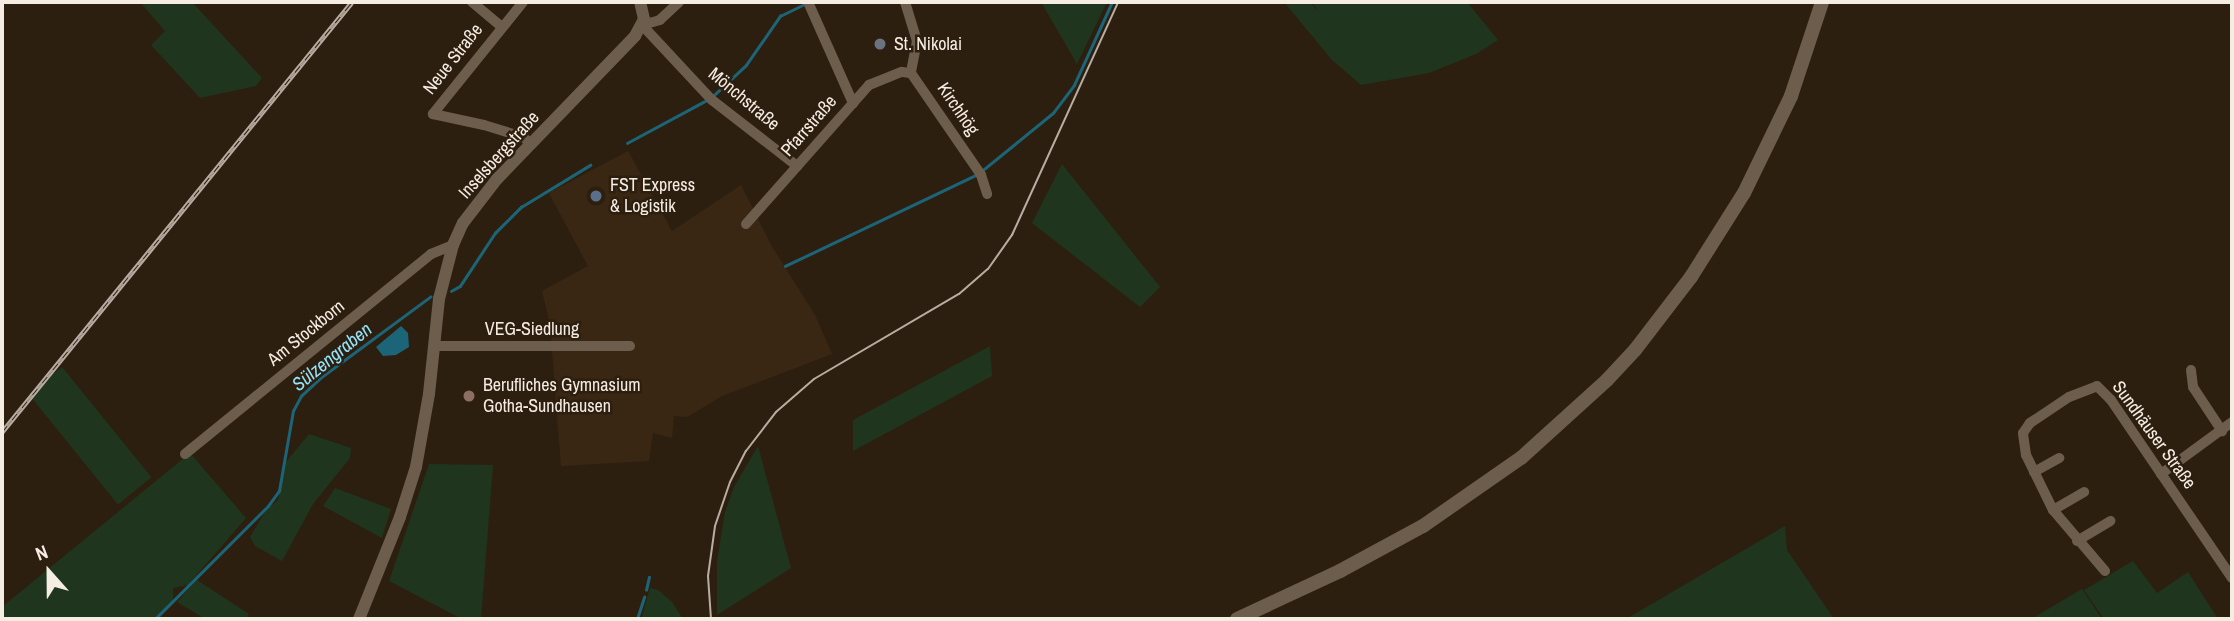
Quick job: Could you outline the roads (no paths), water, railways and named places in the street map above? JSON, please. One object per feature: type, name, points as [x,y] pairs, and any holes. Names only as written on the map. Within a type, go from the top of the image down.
[{"type":"main road","points":[[1237,619],[1340,571],[1423,526],[1521,458],[1562,424],[1607,380],[1656,325],[1692,276],[1744,192],[1791,96],[1822,2]]},
{"type":"street","name":"Neue Straße","points":[[472,2],[501,26]]},
{"type":"street","name":"Neue Straße","points":[[523,2],[501,26],[433,114],[484,125],[523,137],[530,143]]},
{"type":"street","points":[[640,2],[644,13],[642,25],[660,20],[679,2]]},
{"type":"street","points":[[905,2],[917,41],[911,73]]},
{"type":"street","points":[[809,4],[853,103]]},
{"type":"street","name":"Mönchstraße","points":[[642,25],[711,98],[797,166]]},
{"type":"street","name":"Inselsbergstraße","points":[[359,619],[411,485],[420,450],[439,299],[453,244],[476,204],[530,143],[625,50],[642,25]]},
{"type":"street","name":"Pfarrstraße","points":[[746,224],[779,191],[797,166],[853,103],[876,81],[902,72],[911,73]]},
{"type":"street","name":"Kirchhög","points":[[911,73],[979,171],[987,194]]},
{"type":"street","name":"Am Stockborn","points":[[186,454],[431,254],[453,244]]},
{"type":"street","name":"VEG-Siedlung","points":[[434,346],[630,346]]},
{"type":"street","points":[[2191,370],[2193,387],[2222,430]]},
{"type":"street","name":"Sundhäuser Straße","points":[[2105,571],[2053,510],[2026,455],[2023,433],[2030,423],[2069,397],[2096,386],[2103,389],[2232,578]]},
{"type":"street","points":[[2161,474],[2232,422]]},
{"type":"street","points":[[2034,472],[2059,458]]},
{"type":"street","points":[[2053,510],[2084,492]]},
{"type":"street","points":[[2077,541],[2110,521]]},
{"type":"water","points":[[401,326],[408,333],[409,347],[396,355],[383,356],[376,347]]},
{"type":"waterway","points":[[983,170],[1053,113],[1074,85],[1112,2]]},
{"type":"waterway","name":"Sülzengraben","points":[[713,96],[746,65],[780,16],[805,4]]},
{"type":"waterway","name":"Sülzengraben","points":[[627,143],[707,100]]},
{"type":"waterway","name":"Sülzengraben","points":[[451,291],[460,286],[495,233],[521,207],[590,165]]},
{"type":"waterway","points":[[785,266],[978,174]]},
{"type":"waterway","name":"Sülzengraben","points":[[155,619],[268,506],[279,491],[293,411],[301,396],[320,378],[430,297]]},
{"type":"waterway","points":[[646,590],[649,577]]},
{"type":"waterway","points":[[637,619],[644,597]]},
{"type":"tram line","points":[[711,619],[708,576],[715,526],[730,482],[746,451],[776,412],[814,379],[959,294],[988,269],[1012,235],[1118,2]]},
{"type":"railway","points":[[2,432],[352,2]]},
{"type":"place","name":"St. Nikolai","points":[[880,44]]},
{"type":"place","name":"FST Express & Logistik","points":[[596,196]]},
{"type":"place","name":"Berufliches Gymnasium Gotha-Sundhausen","points":[[469,396]]}]
